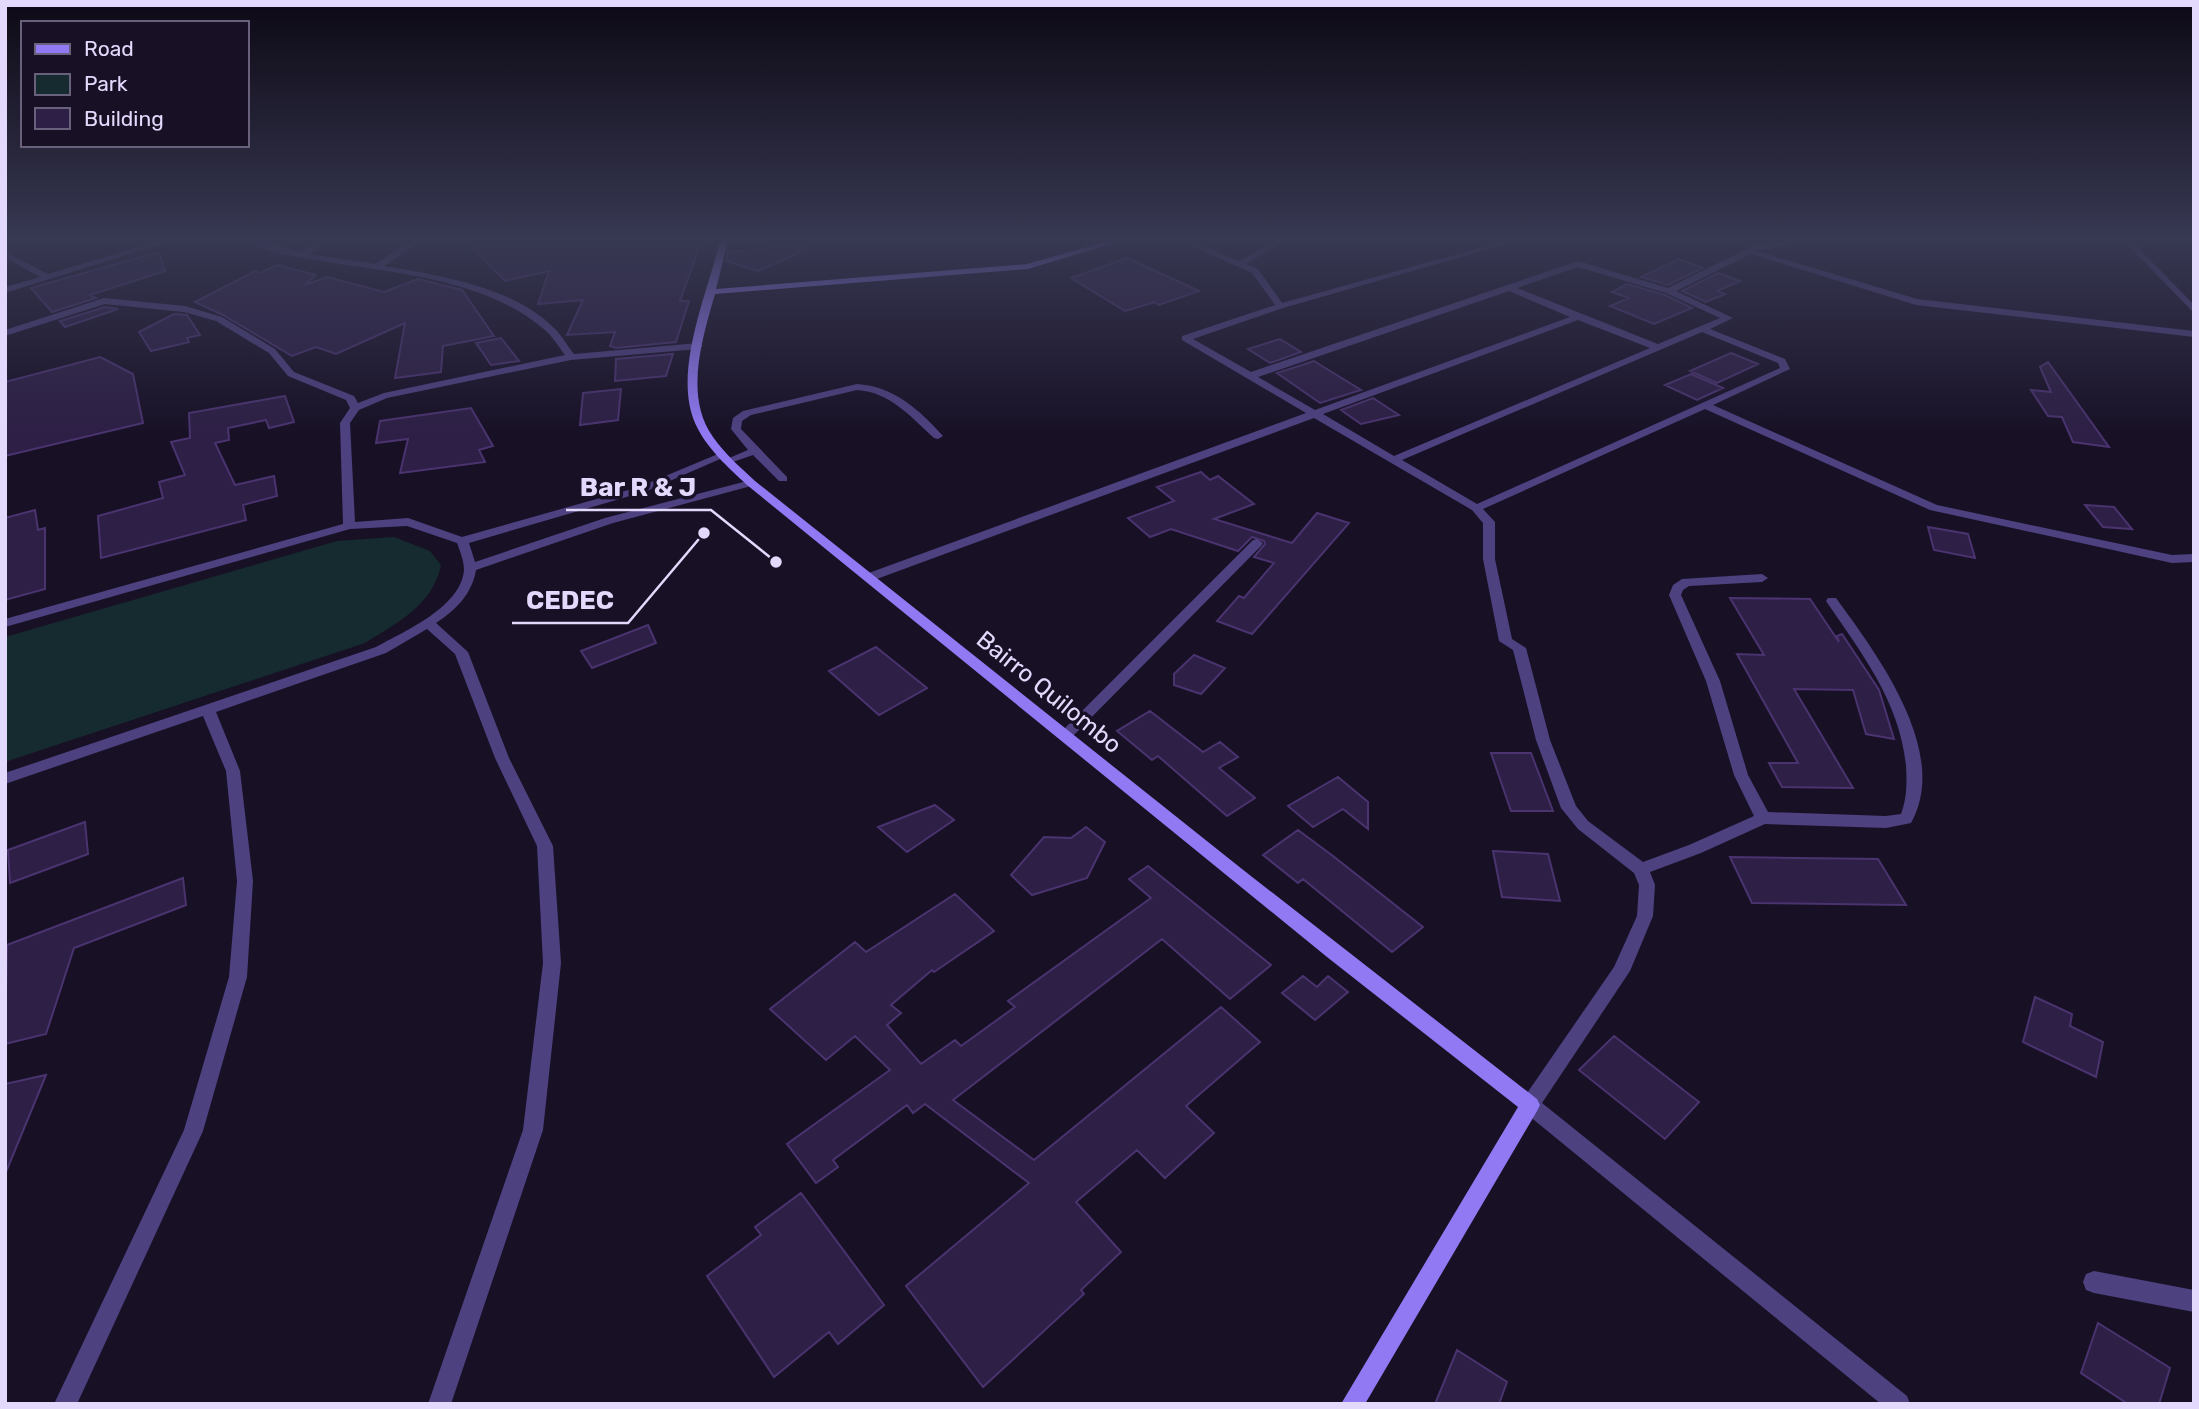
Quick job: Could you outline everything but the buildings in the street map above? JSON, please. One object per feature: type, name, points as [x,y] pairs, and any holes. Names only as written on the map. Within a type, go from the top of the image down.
[{"type":"street","points":[[5,333],[99,303]]},
{"type":"street","points":[[118,303],[210,314],[272,351],[291,374],[350,398],[355,408]]},
{"type":"street","points":[[507,303],[535,317],[562,339],[571,357]]},
{"type":"street","name":"Bairro Quilombo","points":[[710,303],[691,382],[692,399],[699,421],[725,458],[1227,869],[1530,1105]]},
{"type":"street","points":[[1292,303],[1185,338],[1476,508],[1489,522],[1489,559],[1506,640],[1519,648],[1543,740],[1569,808],[1583,825],[1641,869],[1647,885],[1645,916],[1621,971],[1530,1105],[1352,1404]]},
{"type":"street","points":[[1250,376],[1471,303]]},
{"type":"street","points":[[1544,303],[1657,348]]},
{"type":"street","points":[[1393,460],[1728,318],[1695,303]]},
{"type":"street","points":[[1923,303],[2194,334]]},
{"type":"street","points":[[870,577],[1578,317]]},
{"type":"street","points":[[1476,508],[1785,369],[1782,361],[1702,329]]},
{"type":"street","points":[[349,526],[345,423],[355,408],[384,396],[571,357],[698,346]]},
{"type":"street","points":[[783,479],[736,429],[737,420],[747,414],[857,387],[873,386],[885,390],[938,436]]},
{"type":"street","points":[[1705,405],[1934,508],[2172,559],[2194,558]]},
{"type":"street","points":[[5,623],[349,526],[408,522],[463,541],[643,489],[725,458],[755,451]]},
{"type":"street","points":[[470,568],[587,525],[668,500],[751,482]]},
{"type":"street","points":[[5,779],[381,650],[429,624],[465,590],[470,568],[463,541]]},
{"type":"street","points":[[1066,735],[1257,542]]},
{"type":"street","points":[[1762,578],[1686,582],[1677,588],[1675,595],[1713,681],[1741,775],[1763,818]]},
{"type":"street","points":[[1641,869],[1695,849],[1763,818],[1886,822],[1906,819],[1913,807],[1912,746],[1897,697],[1832,601]]},
{"type":"street","points":[[429,624],[461,652],[502,758],[545,846],[552,963],[533,1130],[439,1404]]},
{"type":"street","points":[[65,1404],[193,1131],[238,977],[244,881],[233,771],[208,709]]},
{"type":"street","points":[[1530,1105],[1899,1404]]},
{"type":"street","points":[[2094,1282],[2194,1301]]},
{"type":"green space","points":[[394,537],[430,551],[441,565],[437,579],[422,602],[401,620],[365,643],[5,762],[5,637],[337,541]]},
{"type":"place","name":"CEDEC","points":[[704,533]]},
{"type":"place","name":"Bar R & J","points":[[776,562]]}]
